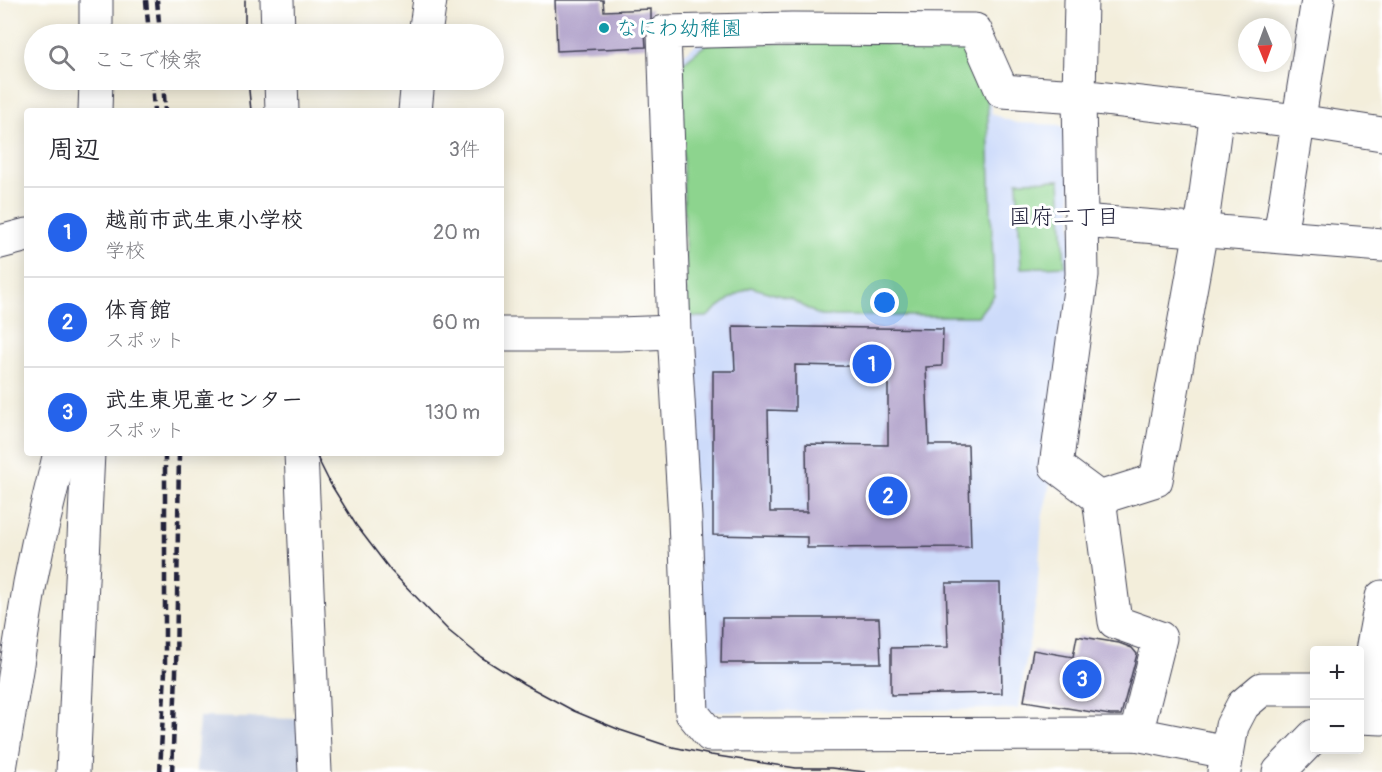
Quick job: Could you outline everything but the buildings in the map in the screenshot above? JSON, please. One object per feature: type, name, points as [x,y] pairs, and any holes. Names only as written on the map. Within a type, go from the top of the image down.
[{"type":"street","points":[[96,0],[96,24]]},
{"type":"street","points":[[277,0],[278,24]]},
{"type":"street","points":[[426,24],[430,0]]},
{"type":"street","points":[[1081,0],[1079,96],[1082,275],[1056,466],[1099,498],[1115,622],[1160,638],[1136,734]]},
{"type":"street","points":[[1280,236],[1318,0]]},
{"type":"street","points":[[1310,689],[1262,689],[1242,705],[1232,726],[1225,762],[1136,734],[711,735],[692,713],[685,518],[674,332],[664,32],[792,15],[975,30],[1002,91],[1079,96],[1298,121],[1382,134]]},
{"type":"street","points":[[95,108],[96,90]]},
{"type":"street","points":[[281,90],[282,108]]},
{"type":"street","points":[[415,108],[417,90]]},
{"type":"street","points":[[1099,498],[1156,480],[1201,230],[1217,112]]},
{"type":"street","points":[[1081,221],[1382,245]]},
{"type":"street","points":[[0,242],[24,236]]},
{"type":"street","points":[[504,334],[674,332]]},
{"type":"street","points":[[0,769],[32,573],[59,456]]},
{"type":"street","points":[[73,772],[88,456]]},
{"type":"street","points":[[302,456],[315,772]]},
{"type":"street","points":[[1365,708],[1382,597]]},
{"type":"street","points":[[1279,772],[1310,740]]},
{"type":"shaded area","points":[[704,39],[989,92],[992,114],[1016,123],[1059,125],[1068,132],[1074,283],[1053,470],[1042,519],[1037,596],[1018,709],[699,712],[678,58]]},
{"type":"shaded area","points":[[199,717],[303,719],[304,772],[196,772]]},
{"type":"green space","points":[[708,43],[964,43],[987,92],[994,295],[978,316],[820,316],[791,299],[751,287],[728,300],[707,317],[694,317],[687,309],[680,65]]},
{"type":"green space","points":[[1060,180],[1065,266],[1021,268],[1017,181]]},
{"type":"tram line","points":[[245,0],[245,24]]},
{"type":"tram line","points":[[249,90],[251,108]]},
{"type":"tram line","points":[[316,456],[356,525],[391,571],[449,631],[481,657],[524,684],[574,711],[668,746],[796,768],[831,768],[865,772]]},
{"type":"railway","points":[[146,0],[148,24]]},
{"type":"railway","points":[[157,0],[159,24]]},
{"type":"railway","points":[[153,90],[154,108]]},
{"type":"railway","points":[[164,90],[165,108]]},
{"type":"railway","points":[[160,772],[165,671],[165,456]]},
{"type":"railway","points":[[172,772],[176,673],[179,456]]},
{"type":"place","name":"なにわ幼稚園","points":[[604,28]]},
{"type":"place","name":"越前市武生東小学校","points":[[872,364]]},
{"type":"place","name":"体育館","points":[[888,496]]},
{"type":"place","name":"武生東児童センター","points":[[1082,679]]},
{"type":"district","name":"国府二丁目","points":[[1064,216]]}]
